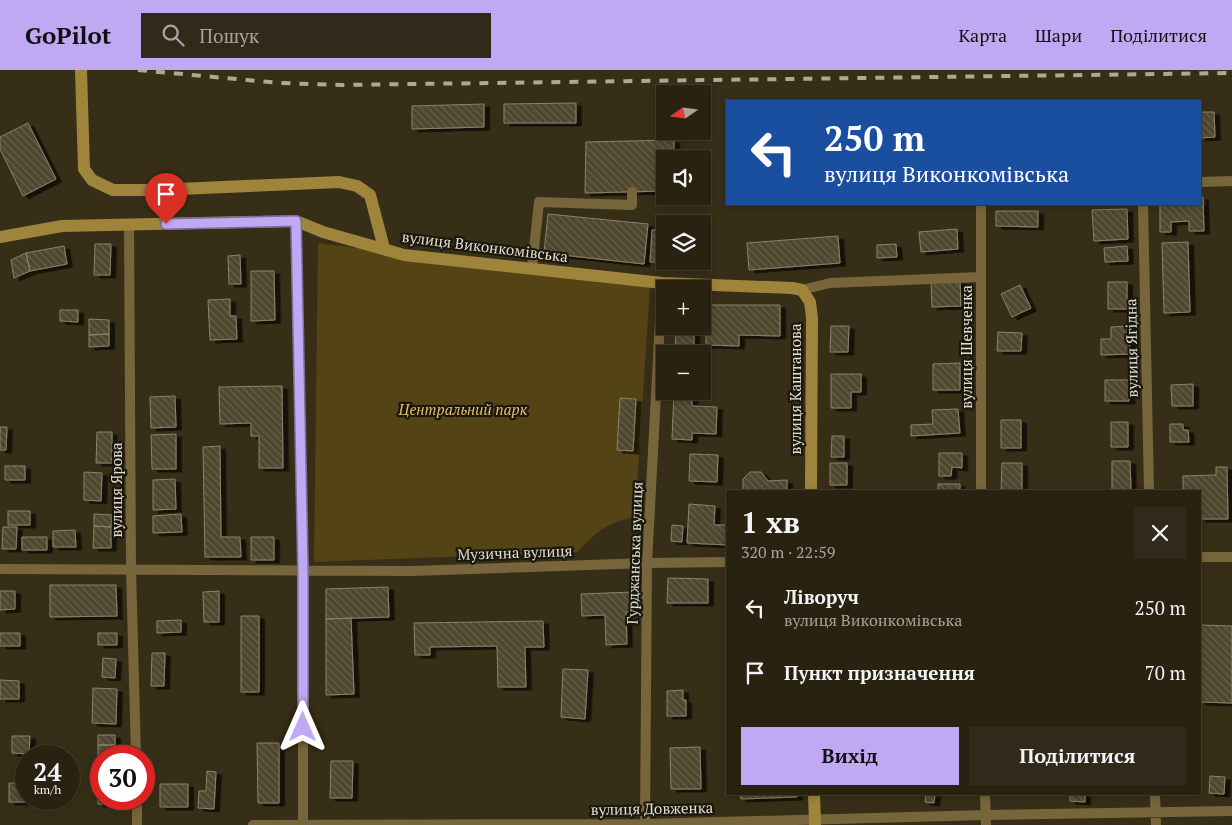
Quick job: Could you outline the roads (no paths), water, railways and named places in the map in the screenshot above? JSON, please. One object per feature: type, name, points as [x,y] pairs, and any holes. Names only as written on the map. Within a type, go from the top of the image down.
[{"type":"street","points":[[81,70],[82,154],[84,169],[92,180],[113,190],[156,190],[339,182],[357,186],[370,195],[384,248]]},
{"type":"street","points":[[1201,182],[1232,180]]},
{"type":"street","points":[[532,268],[539,202],[632,205],[632,192]]},
{"type":"street","name":"вулиця Шевченка","points":[[981,205],[981,490]]},
{"type":"street","name":"вулиця Ягідна","points":[[1143,205],[1149,490]]},
{"type":"street","points":[[296,221],[303,571],[303,825]]},
{"type":"street","name":"вулиця Виконкомівська","points":[[0,236],[62,226],[296,221],[323,232],[404,255],[656,282]]},
{"type":"street","name":"вулиця Ярова","points":[[130,224],[131,569],[136,745]]},
{"type":"street","name":"вулиця Виконкомівська","points":[[711,285],[797,289],[830,283],[982,277]]},
{"type":"street","name":"вулиця Каштанова","points":[[797,289],[810,302],[812,318],[811,490]]},
{"type":"street","name":"Гурджанська вулиця","points":[[645,824],[647,562],[659,335]]},
{"type":"street","points":[[1201,557],[1232,557]]},
{"type":"street","name":"Музична вулиця","points":[[0,569],[411,571],[647,562],[726,562]]},
{"type":"street","points":[[814,795],[815,822]]},
{"type":"street","points":[[985,795],[986,820]]},
{"type":"street","points":[[1155,795],[1156,825]]},
{"type":"street","points":[[137,810],[137,825]]},
{"type":"street","name":"вулиця Довженка","points":[[253,825],[645,824],[986,820],[1156,812],[1232,811]]},
{"type":"railway","points":[[138,70],[280,83],[341,85],[1232,73]]},
{"type":"park label","name":"Центральний парк","points":[[463,409]]}]
